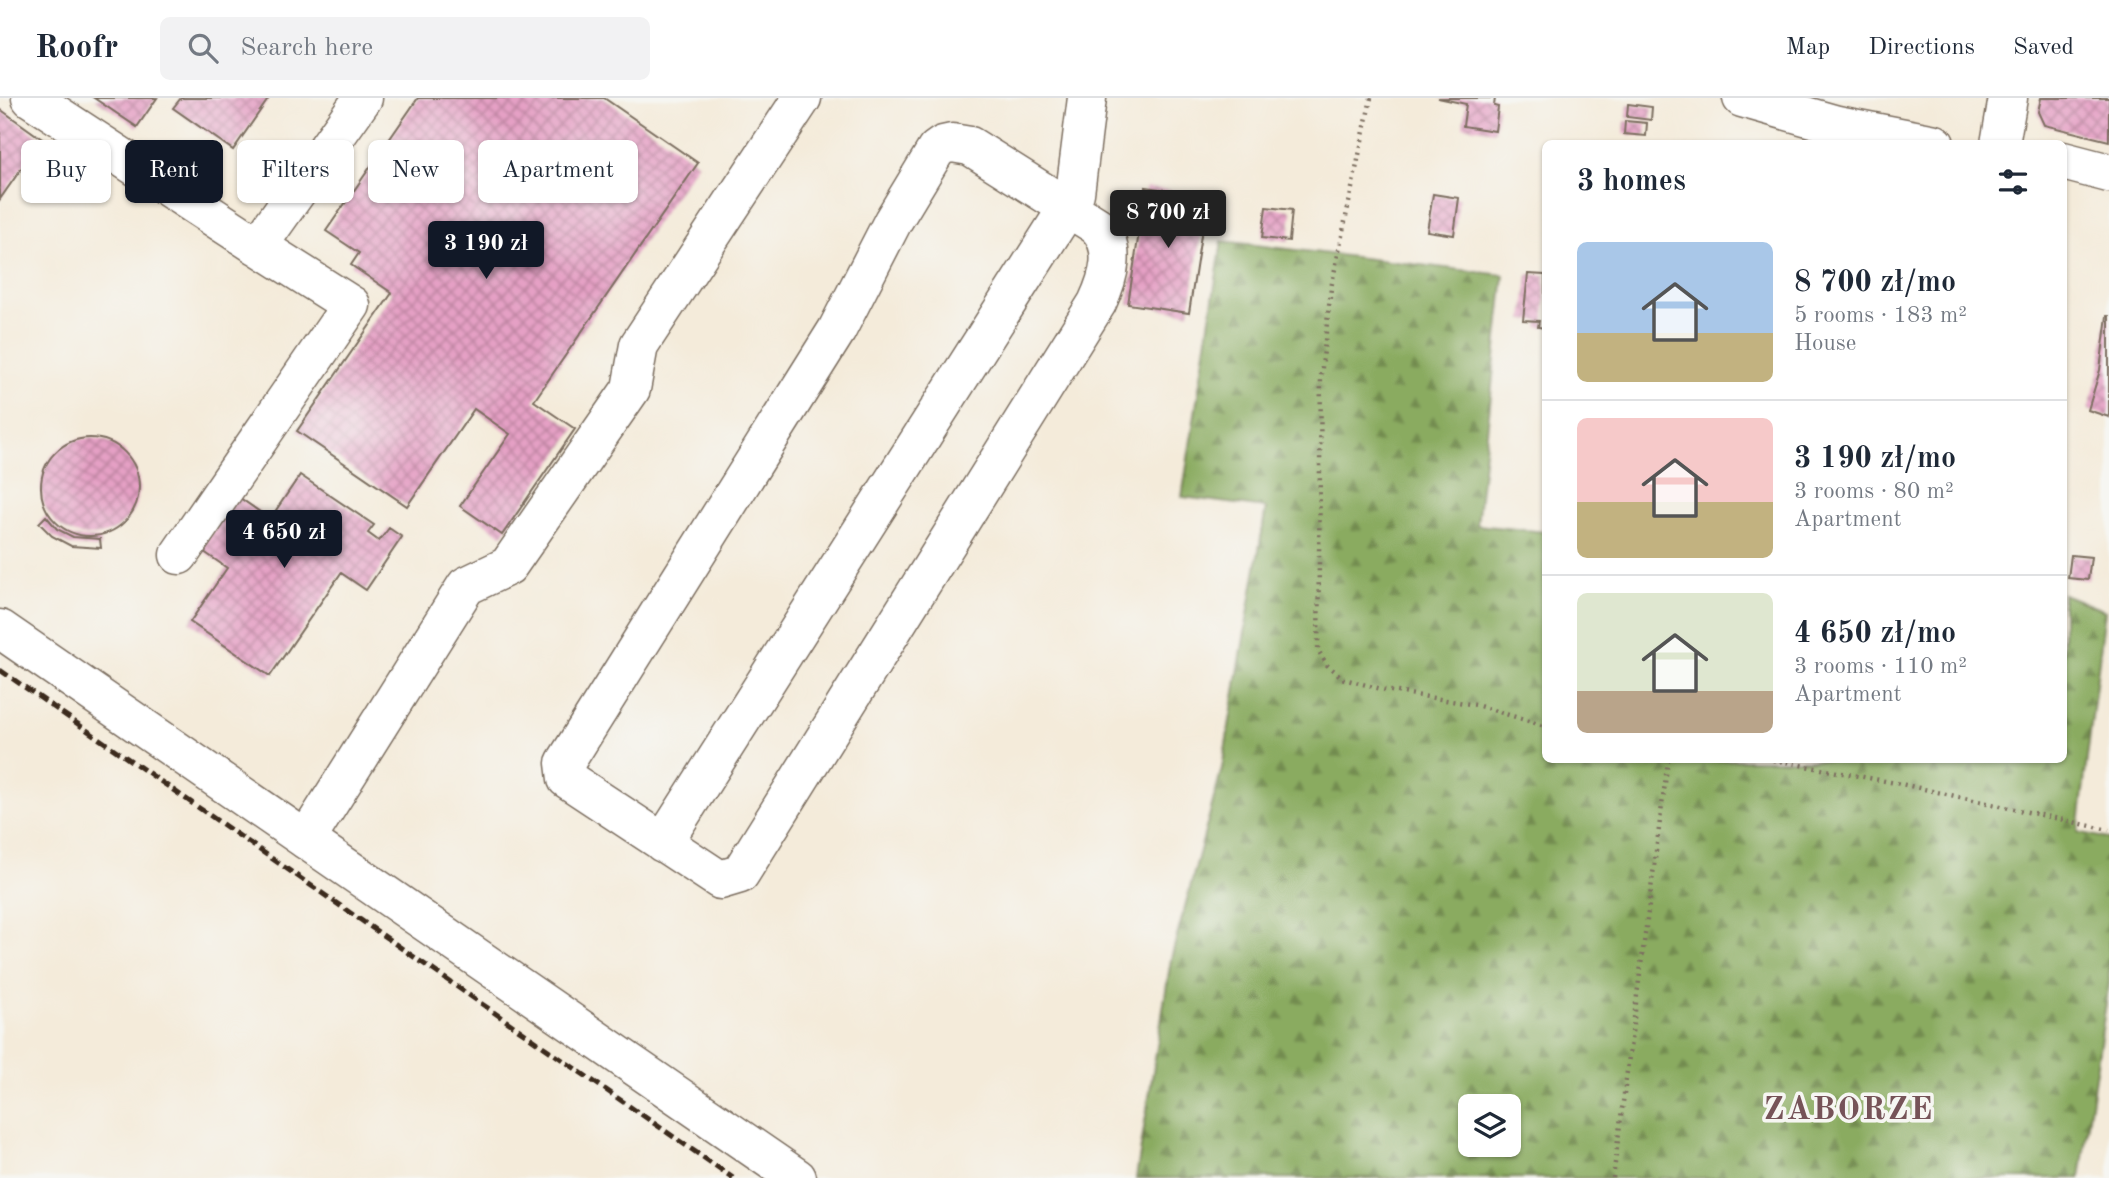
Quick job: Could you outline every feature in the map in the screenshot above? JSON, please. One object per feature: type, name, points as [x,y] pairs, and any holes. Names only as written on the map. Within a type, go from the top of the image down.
[{"type":"street","points":[[31,98],[351,305],[179,555]]},
{"type":"street","points":[[258,246],[363,98]]},
{"type":"street","points":[[306,840],[467,586],[508,566],[631,389],[639,345],[802,98]]},
{"type":"street","points":[[663,843],[1068,207],[1075,193],[1087,98]]},
{"type":"street","points":[[1742,98],[1806,118],[1913,140]]},
{"type":"street","points":[[2001,140],[2008,98]]},
{"type":"street","points":[[952,143],[970,146],[1068,207],[1097,226],[1109,246],[1110,263],[1105,286],[1097,303],[740,874],[720,880],[567,779],[565,763],[836,330],[893,221],[936,150],[952,143]]},
{"type":"street","points":[[2067,162],[2109,173]]},
{"type":"street","points":[[0,629],[797,1178]]},
{"type":"path","points":[[1371,98],[1331,288],[1321,376],[1318,650],[1327,665],[1344,679],[1385,690],[1476,705],[1542,725]]},
{"type":"path","points":[[1613,1178],[1668,763]]},
{"type":"path","points":[[1789,763],[1902,784],[2109,830]]},
{"type":"green space","points":[[1222,241],[1504,275],[1477,525],[1542,532],[1542,763],[2067,763],[2067,596],[2105,611],[2078,832],[2109,839],[2109,983],[2080,1178],[1136,1178],[1171,959],[1222,768],[1266,508],[1182,497]]},
{"type":"building","points":[[94,98],[157,98],[137,127]]},
{"type":"building","points":[[181,98],[269,98],[240,140],[237,140],[233,150],[223,143],[223,140],[219,140],[173,108]]},
{"type":"building","points":[[418,98],[604,98],[698,163],[534,401],[575,429],[502,535],[460,506],[510,434],[474,409],[407,506],[297,431],[392,293],[351,265],[359,253],[326,231],[345,203],[354,203],[354,191],[368,170],[368,203],[464,203],[464,140],[389,140]]},
{"type":"building","points":[[1438,98],[1495,98],[1494,106],[1498,107],[1495,131],[1463,126],[1466,104]]},
{"type":"building","points":[[2041,98],[2109,98],[2109,141],[2044,125],[2038,112]]},
{"type":"building","points":[[1628,104],[1652,107],[1651,120],[1627,117]]},
{"type":"building","points":[[0,109],[42,139],[21,140],[21,169],[0,199]]},
{"type":"building","points":[[1625,121],[1647,123],[1646,136],[1624,134]]},
{"type":"building","points":[[1146,187],[1207,196],[1189,313],[1128,304]]},
{"type":"building","points":[[1433,194],[1459,198],[1454,235],[1427,231]]},
{"type":"building","points":[[1266,207],[1292,210],[1289,241],[1262,238]]},
{"type":"building","points":[[1528,274],[1542,275],[1542,328],[1538,327],[1539,321],[1523,320]]},
{"type":"building","points":[[2107,316],[2109,417],[2088,410],[2100,370]]},
{"type":"building","points":[[90,438],[109,442],[125,452],[135,468],[139,487],[135,506],[125,522],[109,532],[90,536],[71,532],[55,522],[45,506],[41,487],[45,468],[55,452],[71,442]]},
{"type":"building","points":[[300,475],[374,525],[368,533],[379,541],[389,528],[402,537],[366,590],[341,573],[270,676],[190,622],[227,568],[200,549],[237,496],[270,519]]},
{"type":"building","points":[[46,516],[57,529],[73,537],[100,539],[101,548],[71,546],[52,536],[39,523]]},
{"type":"building","points":[[2071,555],[2091,557],[2088,580],[2068,578]]},
{"type":"railway","points":[[0,670],[733,1178]]},
{"type":"district","name":"ZABORZE","points":[[1849,1111]]}]
